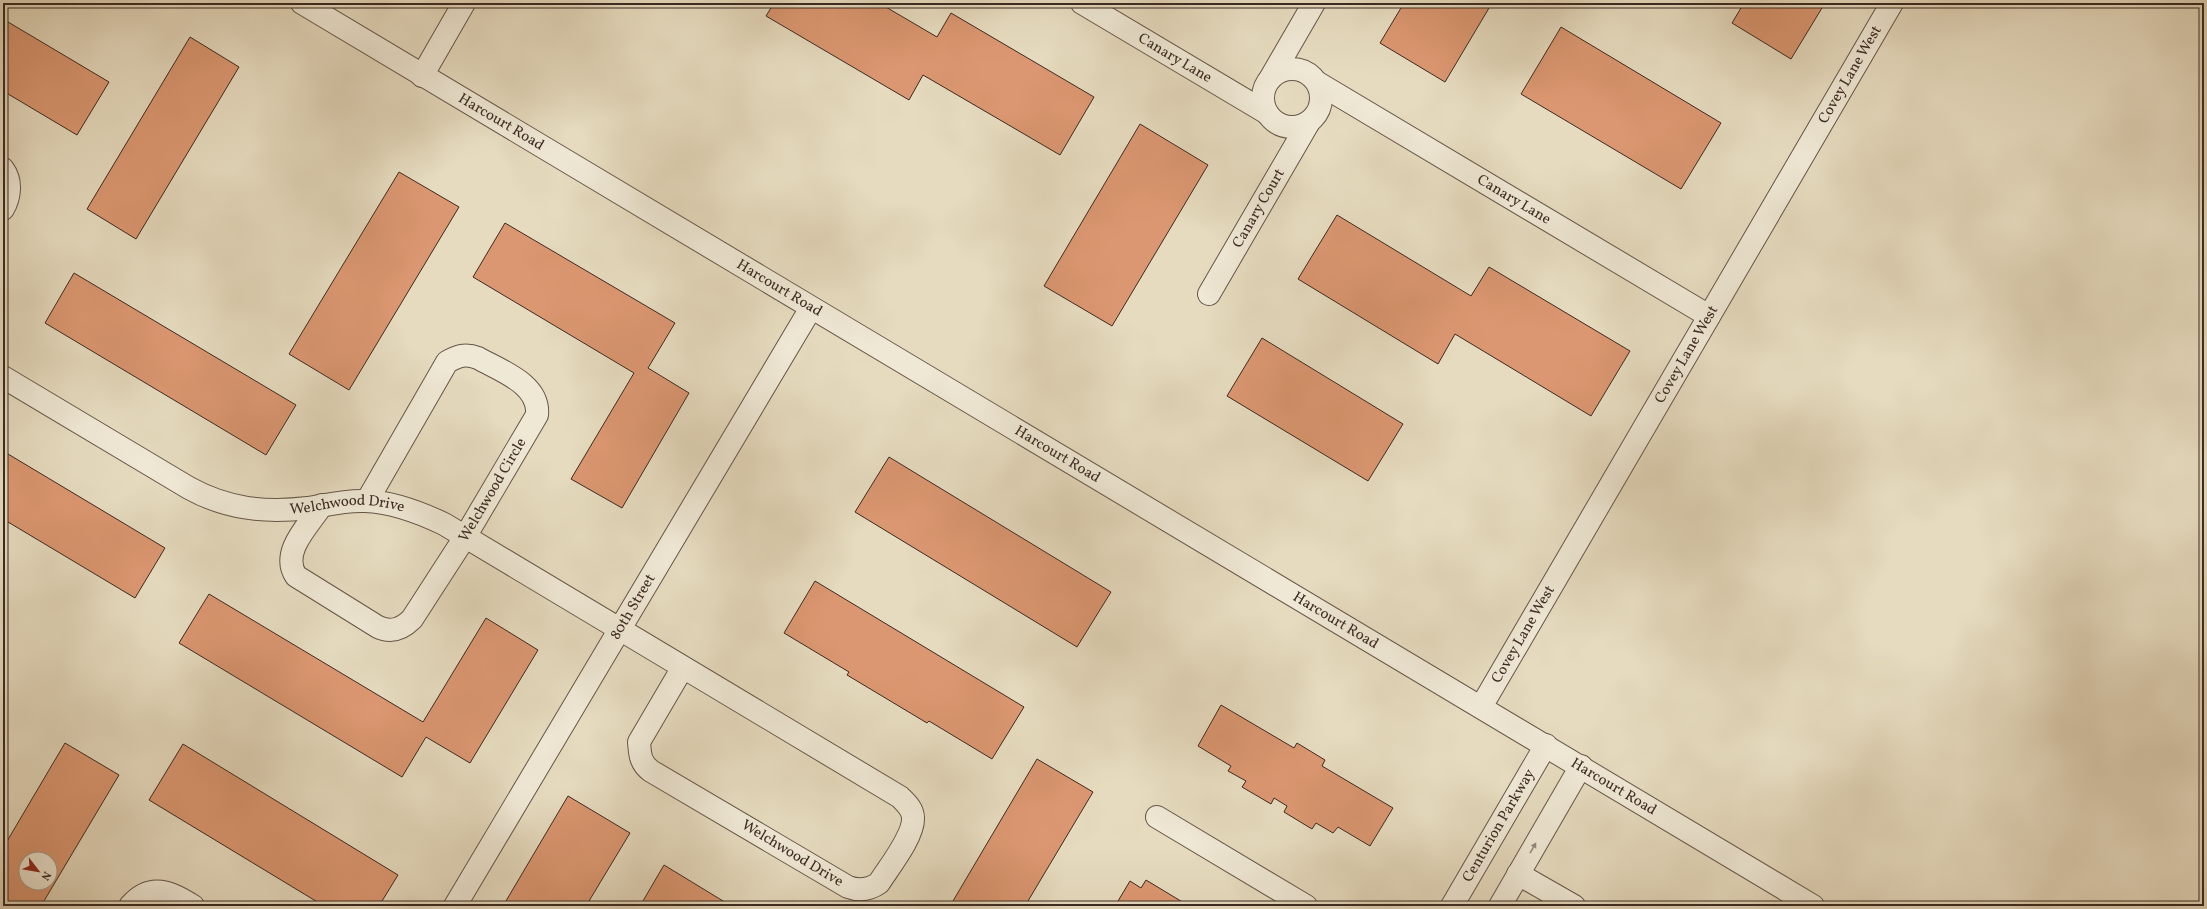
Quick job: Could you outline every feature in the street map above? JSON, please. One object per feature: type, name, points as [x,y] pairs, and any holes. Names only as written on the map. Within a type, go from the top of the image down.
[{"type":"street","name":"Harcourt Road","points":[[302,3],[422,76],[1546,745],[1813,906]]},
{"type":"street","points":[[422,76],[464,3]]},
{"type":"street","name":"Canary Lane","points":[[1082,3],[1267,113],[1272,119],[1286,126],[1302,125],[1309,122]]},
{"type":"street","points":[[1267,113],[1263,97],[1265,87],[1314,3]]},
{"type":"street","name":"Covey Lane West","points":[[1481,707],[1892,3]]},
{"type":"street","name":"Canary Lane","points":[[1270,79],[1277,73],[1295,68],[1304,71],[1318,83],[1710,316]]},
{"type":"street","points":[[1309,122],[1315,116],[1321,102],[1318,83]]},
{"type":"street","name":"Canary Court","points":[[1209,294],[1309,122]]},
{"type":"street","points":[[3,169],[7,175],[10,188],[3,209]]},
{"type":"street","name":"80th Street","points":[[455,906],[811,308]]},
{"type":"street","name":"Welchwood Circle","points":[[322,505],[293,547],[290,557],[293,572],[303,583],[385,630],[397,629],[405,626],[412,619],[465,537],[537,415],[538,405],[530,390],[526,386],[478,358],[468,354],[459,356],[447,362],[367,501]]},
{"type":"street","name":"Welchwood Drive","points":[[3,377],[189,488],[213,500],[240,508],[267,511],[281,511],[322,505],[367,501],[401,507],[422,514],[465,537],[620,629],[900,797],[908,804],[913,818],[911,831],[879,883],[873,887],[860,890],[848,887],[651,771],[643,764],[640,755],[639,742],[683,667]]},
{"type":"street","name":"Centurion Parkway","points":[[1452,906],[1546,745]]},
{"type":"street","points":[[1500,906],[1581,766]]},
{"type":"street","points":[[1157,817],[1306,906]]},
{"type":"street","points":[[1518,874],[1574,906]]},
{"type":"street","points":[[130,906],[142,895],[154,891],[163,891],[174,895],[193,906]]},
{"type":"building","points":[[774,3],[879,3],[937,37],[951,13],[1094,97],[1060,155],[923,75],[909,100],[766,16]]},
{"type":"building","points":[[1404,3],[1492,3],[1445,82],[1380,43]]},
{"type":"building","points":[[1744,3],[1825,3],[1791,59],[1732,23]]},
{"type":"building","points":[[3,19],[109,82],[77,135],[3,91]]},
{"type":"building","points":[[1561,27],[1721,123],[1681,189],[1521,94]]},
{"type":"building","points":[[190,37],[239,67],[136,239],[87,209]]},
{"type":"building","points":[[1140,124],[1208,165],[1112,326],[1044,286]]},
{"type":"building","points":[[399,172],[459,207],[349,390],[289,354]]},
{"type":"building","points":[[1337,215],[1471,296],[1489,267],[1630,351],[1591,416],[1455,334],[1438,364],[1298,279]]},
{"type":"building","points":[[505,223],[675,323],[648,368],[689,393],[622,508],[571,479],[634,373],[473,277]]},
{"type":"building","points":[[74,273],[296,405],[266,455],[45,323]]},
{"type":"building","points":[[1262,338],[1403,424],[1368,481],[1227,396]]},
{"type":"building","points":[[3,451],[165,548],[135,598],[3,519]]},
{"type":"building","points":[[889,457],[1111,592],[1077,647],[855,512]]},
{"type":"building","points":[[815,581],[1024,707],[992,759],[929,721],[927,723],[847,675],[849,672],[784,633]]},
{"type":"building","points":[[209,594],[423,722],[486,618],[538,650],[470,763],[426,737],[402,777],[179,643]]},
{"type":"building","points":[[1221,705],[1294,748],[1297,743],[1325,760],[1322,766],[1393,808],[1370,846],[1338,827],[1333,833],[1316,823],[1312,829],[1284,812],[1287,806],[1274,798],[1271,804],[1242,787],[1246,781],[1228,771],[1231,766],[1198,746]]},
{"type":"building","points":[[65,743],[119,775],[58,877],[58,851],[18,851],[18,891],[50,891],[41,906],[3,906],[3,848]]},
{"type":"building","points":[[183,744],[398,875],[379,906],[324,906],[149,800]]},
{"type":"building","points":[[1037,759],[1093,792],[1025,906],[950,906]]},
{"type":"building","points":[[568,796],[630,833],[586,906],[503,906]]},
{"type":"building","points":[[664,865],[728,904],[730,901],[738,906],[640,906]]},
{"type":"building","points":[[1146,880],[1189,906],[1115,906],[1130,881],[1141,888]]}]
